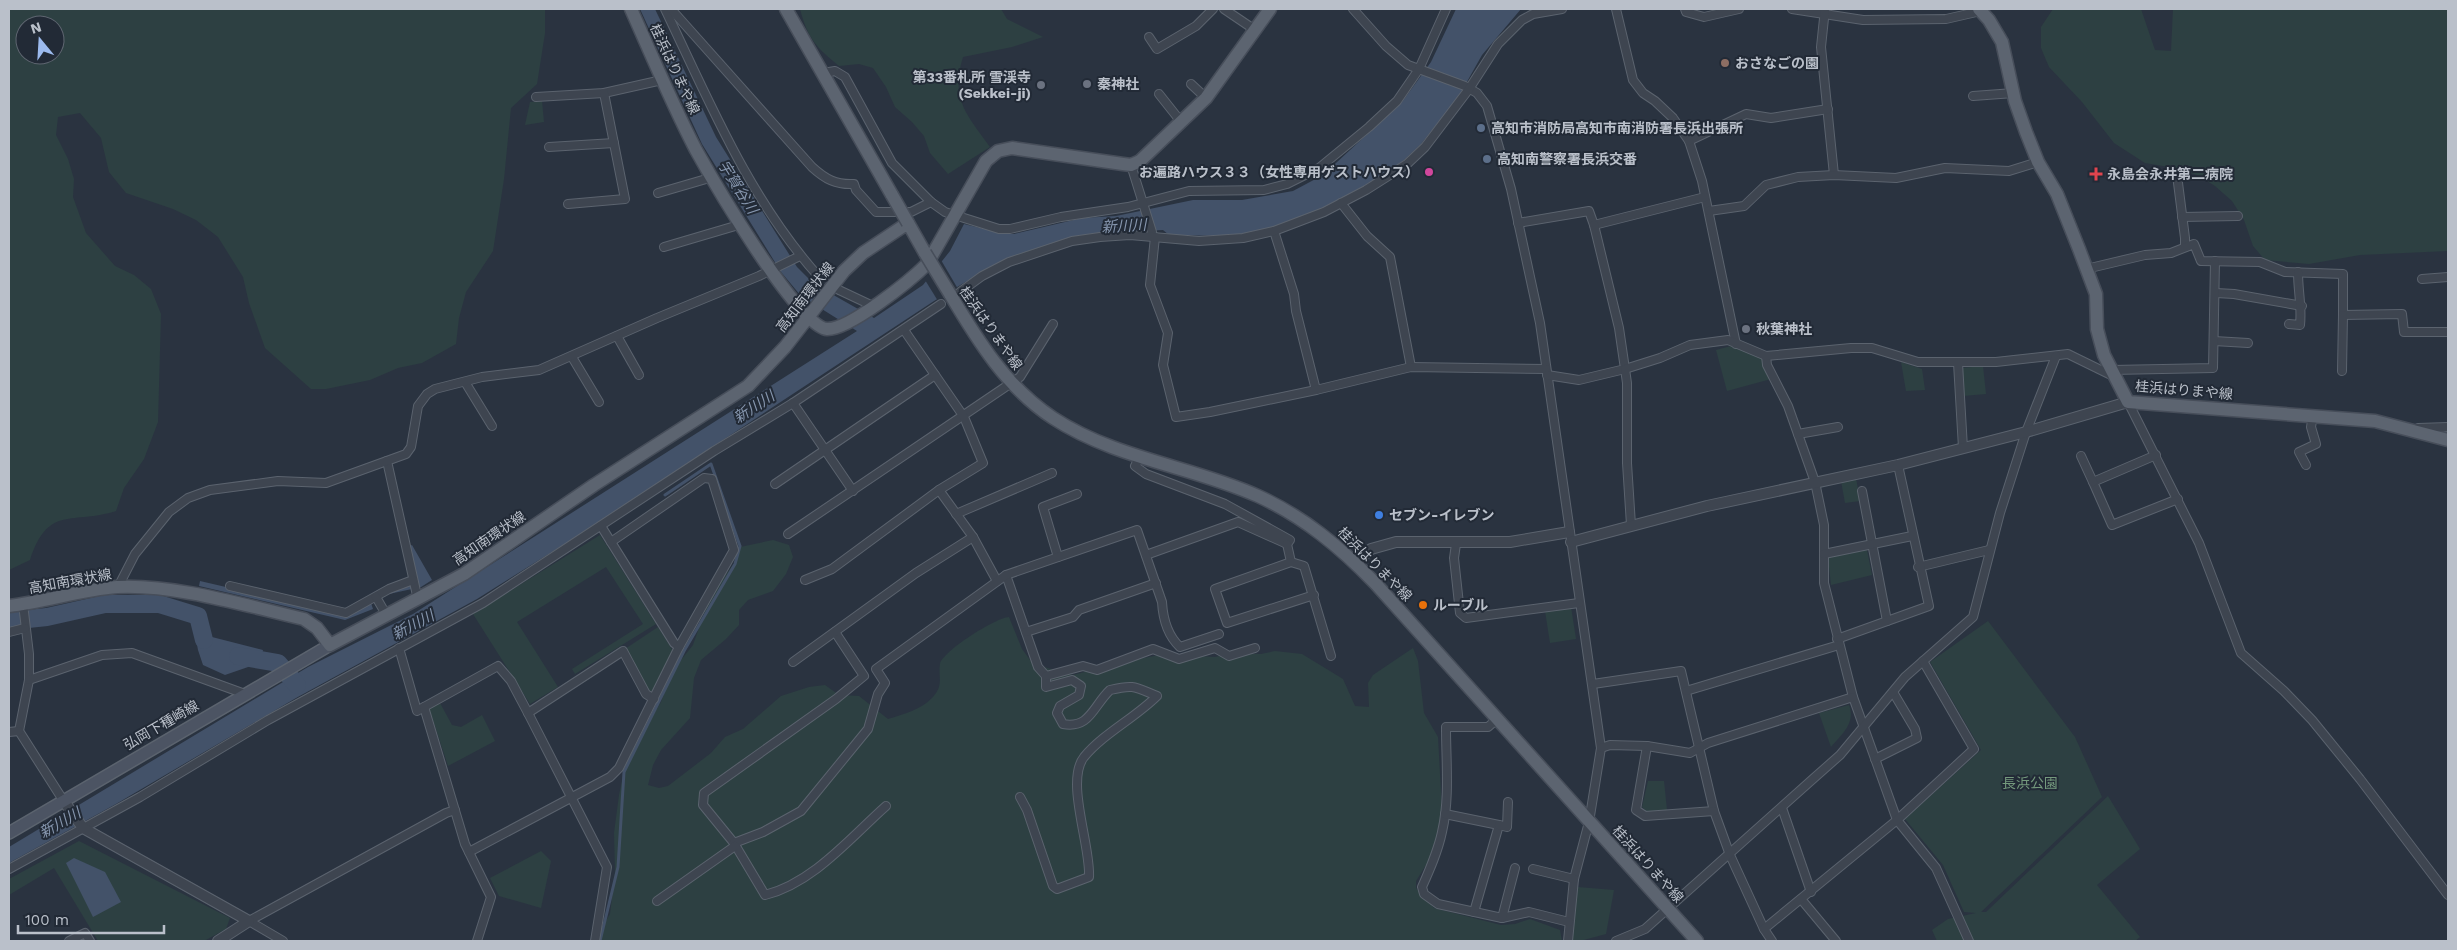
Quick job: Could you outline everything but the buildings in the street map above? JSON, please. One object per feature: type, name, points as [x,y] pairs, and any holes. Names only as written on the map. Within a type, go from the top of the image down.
[{"type":"main road","name":"桂浜はりまや線","points":[[631,9],[662,80],[697,150],[713,177],[742,224],[774,269],[825,329],[847,324],[916,275],[928,264],[986,161],[1005,149],[1012,148],[1131,164]]},
{"type":"main road","name":"桂浜はりまや線","points":[[786,9],[950,297],[977,338],[1012,384],[1039,408],[1072,430],[1139,458],[1256,495],[1318,530],[1355,563],[1697,941]]},
{"type":"main road","points":[[1131,164],[1140,161],[1182,123],[1206,98],[1270,9]]},
{"type":"main road","name":"桂浜はりまや線","points":[[1980,10],[2002,42],[2014,93],[2038,162],[2057,194],[2096,294],[2097,329],[2104,355],[2128,402],[2375,421],[2448,440]]},
{"type":"main road","name":"高知南環状線","points":[[9,606],[23,609],[88,590],[118,587],[172,590],[304,619],[317,628],[330,645],[387,616],[417,595],[464,574],[594,485],[748,386],[774,360],[811,312],[834,289],[844,271],[908,223]]},
{"type":"main road","name":"弘岡下種崎線","points":[[9,833],[65,803],[330,645]]},
{"type":"street","points":[[665,9],[720,127],[798,257],[820,278]]},
{"type":"street","points":[[672,9],[812,167],[826,179],[845,184],[854,184],[856,190],[876,212],[911,212],[931,202]]},
{"type":"street","points":[[1150,37],[1157,49],[1196,26],[1213,9]]},
{"type":"street","points":[[1224,9],[1255,30]]},
{"type":"street","points":[[1353,9],[1396,56],[1408,65],[1477,93],[1487,106],[1511,189],[1540,323],[1578,603],[1593,684],[1601,748],[1589,822],[1574,879],[1568,941]]},
{"type":"street","points":[[823,73],[835,71],[845,77],[892,163],[931,202],[941,210],[1005,230],[1061,217],[1145,204],[1189,191],[1264,190],[1287,184],[1319,168],[1397,101],[1421,70],[1446,9]]},
{"type":"street","points":[[9,869],[82,826],[140,796],[268,720],[483,603],[714,451],[793,403],[982,276],[1009,262],[1072,241],[1100,236],[1153,235],[1199,241],[1243,238],[1302,222],[1341,203],[1407,164],[1425,147],[1498,44],[1513,28],[1533,14],[1562,9]]},
{"type":"street","points":[[1616,9],[1633,80],[1643,93],[1655,101],[1673,118],[1689,141],[1702,182],[1736,344]]},
{"type":"street","points":[[1685,9],[1686,12],[1704,17],[1739,9]]},
{"type":"street","points":[[1792,9],[1824,12],[1863,20],[1946,19],[1980,10]]},
{"type":"street","points":[[1824,12],[1821,47],[1834,175]]},
{"type":"street","points":[[536,98],[604,93],[662,80]]},
{"type":"street","points":[[1191,84],[1206,98]]},
{"type":"street","points":[[568,204],[625,199],[604,93]]},
{"type":"street","points":[[1973,96],[2014,93]]},
{"type":"street","points":[[1158,94],[1182,123]]},
{"type":"street","points":[[1689,141],[1746,114],[1771,118],[1828,109]]},
{"type":"street","points":[[550,147],[614,143]]},
{"type":"street","points":[[1708,211],[1744,206],[1766,185],[1798,177],[1834,175],[1896,178],[1945,168],[2009,171],[2038,162]]},
{"type":"street","points":[[1131,164],[1145,204],[1153,235],[1150,285],[1168,333],[1163,365],[1176,417],[1210,412],[1316,390],[1411,367],[1546,372],[1579,380],[1660,358],[1690,345],[1728,340],[1766,356],[1851,348],[1872,348],[1918,362],[1996,362],[2068,354],[2114,374],[2213,368],[2216,293],[2215,261]]},
{"type":"street","points":[[2177,175],[2186,238],[2185,247]]},
{"type":"street","points":[[658,193],[713,177]]},
{"type":"street","points":[[1594,225],[1705,197]]},
{"type":"street","points":[[1341,203],[1367,236],[1390,257],[1411,367]]},
{"type":"street","points":[[1518,223],[1589,211],[1619,328],[1627,383],[1627,463],[1632,526]]},
{"type":"street","points":[[2182,217],[2238,216]]},
{"type":"street","points":[[664,247],[742,224]]},
{"type":"street","points":[[1274,231],[1294,294],[1296,311],[1316,390]]},
{"type":"street","points":[[2086,269],[2145,255],[2171,253],[2194,244],[2200,261],[2260,262],[2285,272],[2343,274],[2342,372]]},
{"type":"street","points":[[118,587],[135,554],[169,512],[188,498],[210,490],[278,481],[326,483],[406,454],[411,447],[418,406],[427,394],[435,389],[482,377],[539,370],[798,257]]},
{"type":"street","points":[[2289,324],[2300,325],[2302,306],[2299,299],[2298,272]]},
{"type":"street","points":[[2422,278],[2448,277]]},
{"type":"street","points":[[834,289],[870,308]]},
{"type":"street","points":[[2216,293],[2234,294],[2302,306]]},
{"type":"street","points":[[2343,315],[2402,314],[2404,332],[2448,332]]},
{"type":"street","points":[[788,534],[1012,384],[1020,377],[1053,324]]},
{"type":"street","points":[[805,580],[832,569],[939,490],[983,462],[964,417],[904,330]]},
{"type":"street","points":[[617,336],[639,375]]},
{"type":"street","points":[[2214,341],[2248,343]]},
{"type":"street","points":[[1766,356],[1767,365],[1788,406],[1815,482],[1824,524],[1824,584],[1853,697],[1865,726],[1897,820],[1936,868],[1968,941]]},
{"type":"street","points":[[1616,941],[1646,929],[1782,808],[1840,755],[1905,676],[1973,617],[1989,550],[2026,432],[2056,356]]},
{"type":"street","points":[[572,357],[599,402]]},
{"type":"street","points":[[1958,363],[1963,448]]},
{"type":"street","points":[[775,484],[935,375]]},
{"type":"street","points":[[465,382],[492,426]]},
{"type":"street","points":[[1355,563],[1371,549],[1396,542],[1423,541],[1456,544],[1510,542],[1570,537],[1632,526],[1815,482],[1898,465],[2026,432],[2128,402],[2199,543],[2241,653],[2284,691],[2312,720],[2360,779],[2448,895]]},
{"type":"street","points":[[793,403],[853,491]]},
{"type":"street","points":[[2306,465],[2299,452],[2316,444],[2311,427],[2313,415]]},
{"type":"street","points":[[1798,434],[1838,426]]},
{"type":"street","points":[[2411,429],[2448,427]]},
{"type":"street","points":[[2093,482],[2156,455]]},
{"type":"street","points":[[2081,456],[2112,525],[2178,499]]},
{"type":"street","points":[[1139,458],[1135,466],[1146,474],[1234,508],[1290,540],[1287,544],[1291,562]]},
{"type":"street","points":[[387,461],[417,595]]},
{"type":"street","points":[[1686,691],[1838,642],[1887,621],[1929,606],[1918,567],[1898,465]]},
{"type":"street","points":[[956,514],[1052,473]]},
{"type":"street","points":[[469,852],[610,777],[619,768],[680,647],[734,550],[712,479],[704,478],[611,542]]},
{"type":"street","points":[[939,490],[973,537],[998,581]]},
{"type":"street","points":[[1862,491],[1887,621]]},
{"type":"street","points":[[1058,556],[1043,507],[1076,494]]},
{"type":"street","points":[[1146,555],[1238,522],[1287,544]]},
{"type":"street","points":[[601,526],[674,643],[680,647]]},
{"type":"street","points":[[657,901],[735,844],[801,812],[868,729],[878,694],[885,683],[876,669],[1006,575],[1137,530],[1156,583],[1170,638],[1180,647],[1219,634]]},
{"type":"street","points":[[1824,554],[1912,536]]},
{"type":"street","points":[[793,662],[916,573],[973,537]]},
{"type":"street","points":[[1456,544],[1454,558],[1460,613],[1466,618],[1578,603]]},
{"type":"street","points":[[1918,567],[1989,550]]},
{"type":"street","points":[[1314,595],[1227,623],[1215,589],[1291,562],[1304,566],[1314,595],[1331,656]]},
{"type":"street","points":[[1006,575],[1038,666],[1046,676],[1046,687],[1072,680],[1080,686],[1079,695],[1060,706],[1057,713],[1063,724],[1075,726],[1087,720],[1110,690],[1128,686],[1147,690],[1158,696],[1098,745],[1084,758],[1078,768],[1078,789],[1090,862],[1089,877],[1058,889],[1054,886],[1027,810],[1020,797]]},
{"type":"street","points":[[230,586],[346,613],[389,589],[414,580]]},
{"type":"street","points":[[1026,632],[1073,617],[1079,610],[1156,583]]},
{"type":"street","points":[[376,597],[387,616]]},
{"type":"street","points":[[23,609],[29,654],[29,680],[19,730],[65,803],[82,826],[283,941]]},
{"type":"street","points":[[9,632],[25,628]]},
{"type":"street","points":[[835,632],[864,676],[836,699],[704,793],[703,805],[735,844],[765,895],[778,892],[816,869],[886,806]]},
{"type":"street","points":[[399,648],[417,712],[498,666],[511,681],[607,867],[595,941]]},
{"type":"street","points":[[1046,676],[1083,666],[1097,670],[1153,649],[1179,659],[1214,648],[1229,656],[1255,648]]},
{"type":"street","points":[[528,713],[624,651],[646,694],[654,699]]},
{"type":"street","points":[[29,680],[102,655],[132,653],[245,694]]},
{"type":"street","points":[[1764,929],[1897,820],[1974,749],[1923,660]]},
{"type":"street","points":[[1593,684],[1681,671],[1714,811],[1730,855],[1764,929],[1772,941]]},
{"type":"street","points":[[1875,758],[1917,738],[1915,729],[1893,692]]},
{"type":"street","points":[[1601,748],[1610,745],[1647,746],[1690,753],[1708,743],[1853,697]]},
{"type":"street","points":[[424,707],[469,852],[491,897],[477,941]]},
{"type":"street","points":[[1496,720],[1488,727],[1446,727],[1445,814],[1434,862],[1422,887],[1424,894],[1438,904],[1502,918],[1529,912],[1570,922]]},
{"type":"street","points":[[9,732],[19,730]]},
{"type":"street","points":[[1647,746],[1636,810],[1645,816],[1714,811]]},
{"type":"street","points":[[1445,814],[1507,827],[1508,802]]},
{"type":"street","points":[[1782,808],[1811,892]]},
{"type":"street","points":[[218,941],[249,921],[455,810]]},
{"type":"street","points":[[1474,912],[1499,825]]},
{"type":"street","points":[[1502,918],[1515,868]]},
{"type":"street","points":[[1533,868],[1574,879]]},
{"type":"street","points":[[1801,899],[1836,941]]},
{"type":"street","points":[[70,941],[85,933],[90,941]]},
{"type":"green space","points":[[9,9],[545,9],[545,33],[537,84],[511,108],[504,179],[493,251],[466,292],[459,318],[456,344],[422,363],[398,368],[370,380],[326,389],[311,389],[265,348],[249,303],[243,277],[218,237],[196,220],[173,209],[126,193],[109,172],[101,138],[80,113],[58,117],[56,135],[68,159],[74,179],[73,197],[86,233],[115,266],[134,275],[151,289],[161,314],[158,422],[144,459],[124,488],[116,511],[64,520],[54,524],[45,531],[37,542],[30,560],[9,570]]},
{"type":"green space","points":[[800,9],[1001,9],[1007,19],[1043,37],[1012,47],[963,57],[959,72],[959,84],[963,106],[990,147],[948,174],[930,153],[924,136],[895,107],[886,87],[873,68],[859,64],[839,66],[814,42],[806,28]]},
{"type":"green space","points":[[2053,9],[2141,9],[2155,50],[2171,51],[2173,9],[2448,9],[2448,251],[2360,255],[2309,264],[2265,260],[2253,246],[2244,220],[2232,201],[2215,186],[2197,175],[2175,168],[2145,163],[2114,143],[2082,102],[2049,67],[2041,48],[2041,27]]},
{"type":"green space","points":[[542,101],[544,122],[525,125],[530,102]]},
{"type":"green space","points":[[1731,346],[1762,358],[1771,379],[1727,391],[1716,350]]},
{"type":"green space","points":[[1901,362],[1922,369],[1925,390],[1906,391]]},
{"type":"green space","points":[[1983,366],[1986,394],[1963,396],[1961,368]]},
{"type":"green space","points":[[1856,478],[1860,501],[1845,503],[1841,481]]},
{"type":"green space","points":[[600,535],[656,624],[575,674],[572,669],[643,624],[606,567],[517,622],[558,687],[530,704],[473,614]]},
{"type":"green space","points":[[773,540],[789,545],[793,557],[786,574],[773,591],[748,600],[739,610],[739,625],[701,660],[694,678],[690,718],[661,750],[653,765],[648,785],[659,788],[668,786],[711,753],[725,737],[743,729],[781,696],[809,687],[825,685],[839,695],[859,696],[888,719],[918,708],[936,693],[940,684],[940,664],[950,651],[982,629],[1009,617],[1022,649],[1033,664],[1073,675],[1122,662],[1165,654],[1215,657],[1232,653],[1261,654],[1275,651],[1302,654],[1343,679],[1355,706],[1369,707],[1368,683],[1373,675],[1413,648],[1418,661],[1424,713],[1438,737],[1442,810],[1436,849],[1416,881],[1416,888],[1434,908],[1501,925],[1515,924],[1530,919],[1560,930],[1562,941],[600,941],[600,931],[610,914],[615,872],[614,833],[619,795],[627,758],[661,702],[669,681],[681,660],[693,645],[711,594],[736,561],[740,547]]},
{"type":"green space","points":[[1867,550],[1872,575],[1831,585],[1828,558]]},
{"type":"green space","points":[[1571,607],[1576,639],[1550,643],[1545,611]]},
{"type":"green space","name":"長浜公園","points":[[1988,621],[2075,737],[2102,797],[1981,912],[1986,912],[2108,796],[2140,849],[2097,885],[2140,937],[2135,941],[1937,941],[1932,930],[1948,919],[1976,913],[1964,912],[1943,865],[1905,819],[1981,750],[1930,662]]},
{"type":"green space","points":[[658,627],[673,651],[652,692],[646,688],[625,649]]},
{"type":"green space","points":[[440,703],[452,725],[461,727],[482,715],[495,741],[448,766],[429,708]]},
{"type":"green space","points":[[1849,705],[1851,717],[1847,728],[1831,747],[1819,713]]},
{"type":"green space","points":[[1648,781],[1664,781],[1667,810],[1647,812],[1642,807]]},
{"type":"green space","points":[[79,841],[230,918],[226,929],[204,941],[98,941],[54,868],[9,895],[9,879]]},
{"type":"green space","points":[[541,851],[551,861],[541,908],[499,896],[490,878]]},
{"type":"green space","points":[[1578,887],[1614,890],[1606,934],[1580,941],[1570,941]]},
{"type":"water","points":[[640,9],[655,9],[716,137],[797,267],[814,284],[874,318],[923,285],[950,251],[964,224],[1005,234],[1014,234],[1082,218],[1116,216],[1193,200],[1242,200],[1293,191],[1323,175],[1402,102],[1431,62],[1456,9],[1521,9],[1482,55],[1459,96],[1421,144],[1401,163],[1356,191],[1296,222],[1269,230],[1227,236],[1169,235],[1163,230],[1088,234],[1032,250],[982,272],[934,301],[579,535],[477,599],[296,698],[116,804],[9,863],[9,847],[308,667],[413,614],[857,331],[801,296],[781,272],[702,144]]},
{"type":"water","points":[[412,545],[432,580],[421,587],[389,594],[388,592],[417,581],[410,546]]},
{"type":"water","points":[[200,581],[347,615],[371,603],[373,609],[345,620],[199,586]]},
{"type":"water","points":[[202,617],[207,639],[210,640],[212,637],[263,650],[260,663],[225,675],[203,665],[192,619]]},
{"type":"water","points":[[74,858],[105,872],[121,902],[93,917],[66,863]]},
{"type":"pier","points":[[941,260],[958,289],[938,301],[925,280]]},
{"type":"waterway","points":[[600,941],[618,867],[624,772],[684,651],[735,564],[740,546],[711,464],[665,495]]},
{"type":"waterway","points":[[9,621],[47,617],[105,604],[159,604],[198,616],[204,640]]},
{"type":"waterway","points":[[238,656],[278,663],[297,685]]},
{"type":"place","name":"おさなごの園","points":[[1725,63]]},
{"type":"place","name":"秦神社","points":[[1087,84]]},
{"type":"place","name":"第33番札所 雪渓寺 (Sekkei-ji)","points":[[1041,85]]},
{"type":"place","name":"高知市消防局高知市南消防署長浜出張所","points":[[1481,128]]},
{"type":"place","name":"高知南警察署長浜交番","points":[[1487,159]]},
{"type":"place","name":"お遍路ハウス３３（女性専用ゲストハウス）","points":[[1429,172]]},
{"type":"place","name":"永島会永井第二病院","points":[[2096,174]]},
{"type":"place","name":"秋葉神社","points":[[1746,329]]},
{"type":"place","name":"セブン-イレブン","points":[[1379,515]]},
{"type":"place","name":"ルーブル","points":[[1423,605]]},
{"type":"water label","name":"宇賀谷川","points":[[738,187]]},
{"type":"water label","name":"新川川","points":[[1124,226]]},
{"type":"water label","name":"新川川","points":[[754,407]]},
{"type":"water label","name":"新川川","points":[[413,625]]},
{"type":"water label","name":"新川川","points":[[60,823]]}]
